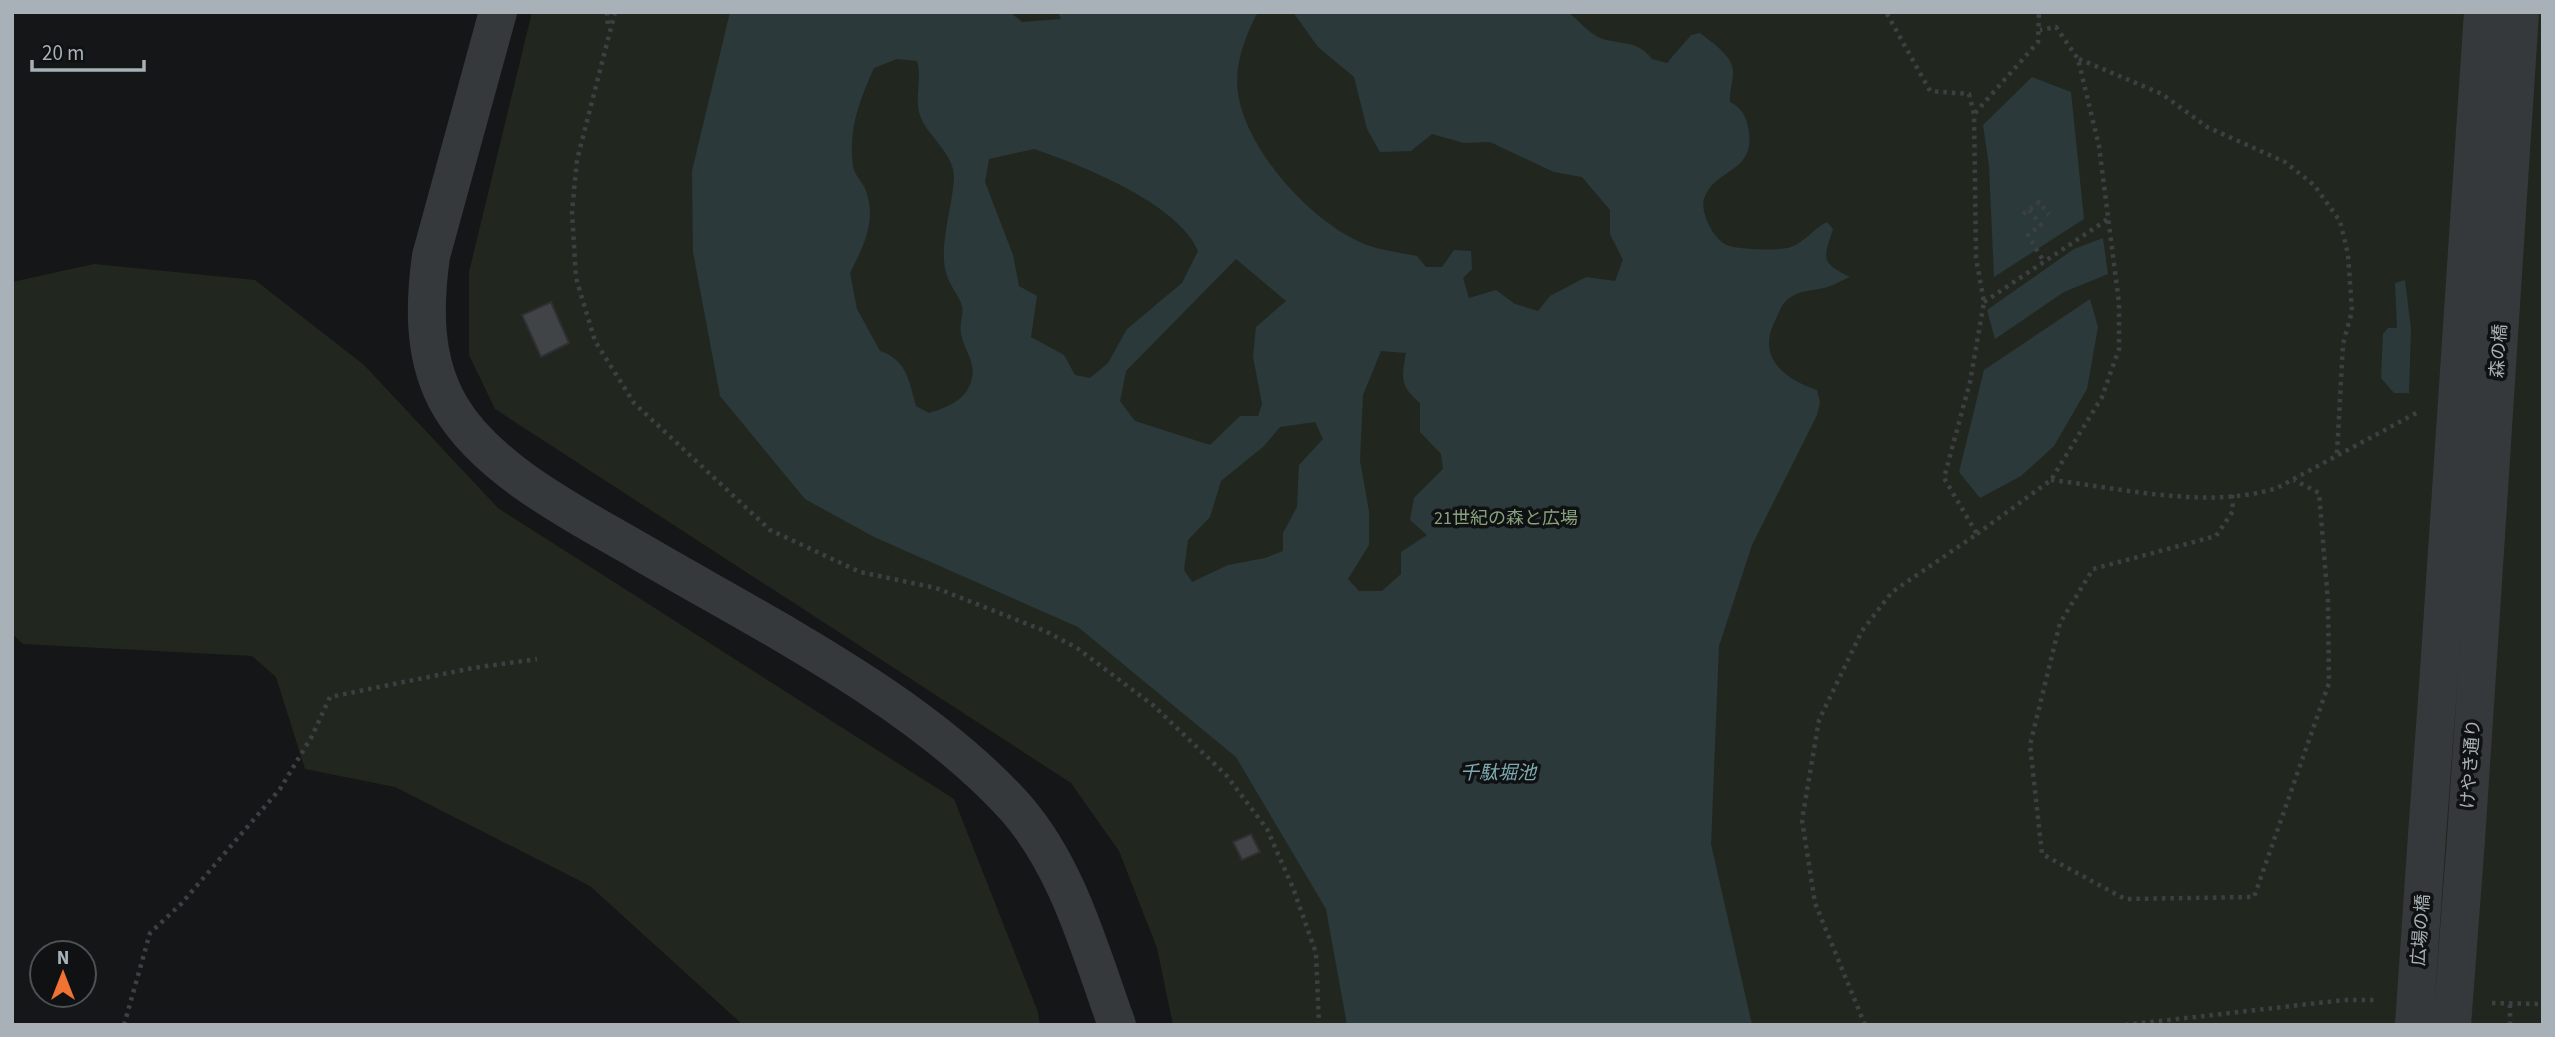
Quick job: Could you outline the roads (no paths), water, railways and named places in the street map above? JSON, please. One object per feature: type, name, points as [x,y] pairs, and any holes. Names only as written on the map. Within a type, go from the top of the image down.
[{"type":"street","points":[[498,12],[430,256],[426,290],[426,333],[435,371],[449,405],[466,428],[508,469],[586,520],[879,693],[948,746],[1014,807],[1042,843],[1071,900],[1117,1025]]},
{"type":"street","name":"広場の橋","points":[[2414,1025],[2483,12]]},
{"type":"street","name":"森の橋","points":[[2476,689],[2520,12]]},
{"type":"street","name":"けやき通り","points":[[2452,1025],[2476,689]]},
{"type":"water","name":"千駄堀池","points":[[730,12],[1010,12],[1022,22],[1061,19],[1058,12],[1258,12],[1243,46],[1237,83],[1241,107],[1251,132],[1283,181],[1326,221],[1348,236],[1376,248],[1417,256],[1426,267],[1442,267],[1454,250],[1471,251],[1472,269],[1463,278],[1469,298],[1496,290],[1515,304],[1538,311],[1550,296],[1586,277],[1615,281],[1623,260],[1610,234],[1610,210],[1582,177],[1554,172],[1490,142],[1464,143],[1432,134],[1411,151],[1380,152],[1367,129],[1354,77],[1318,47],[1293,12],[1568,12],[1600,38],[1635,46],[1652,59],[1667,63],[1691,35],[1700,33],[1730,61],[1733,77],[1730,102],[1744,115],[1749,142],[1747,154],[1741,162],[1716,181],[1704,199],[1704,211],[1709,225],[1717,238],[1727,245],[1769,249],[1796,245],[1827,222],[1833,229],[1826,258],[1833,267],[1850,277],[1827,287],[1793,296],[1783,305],[1774,323],[1769,347],[1772,357],[1785,374],[1817,390],[1820,402],[1817,415],[1752,545],[1719,646],[1711,844],[1752,1025],[1347,1025],[1326,909],[1236,757],[1078,627],[874,537],[805,499],[720,396],[693,252],[692,171]],"holes":[[[897,59],[917,61],[921,118],[946,154],[953,170],[944,258],[948,280],[962,306],[961,333],[973,372],[969,386],[961,397],[950,405],[929,413],[916,406],[906,372],[896,360],[880,351],[857,309],[850,273],[864,244],[870,213],[866,191],[853,167],[853,128],[859,104],[874,68]],[[1034,149],[1077,165],[1150,202],[1187,233],[1198,251],[1182,283],[1127,329],[1108,363],[1090,378],[1075,375],[1064,355],[1031,337],[1037,296],[1019,286],[1013,255],[985,182],[989,159]],[[1236,259],[1286,301],[1256,327],[1253,357],[1262,404],[1258,416],[1240,416],[1210,445],[1135,421],[1120,401],[1126,371]],[[1381,351],[1406,353],[1405,386],[1420,403],[1420,432],[1441,454],[1443,469],[1414,498],[1410,520],[1427,535],[1401,552],[1401,574],[1382,591],[1359,591],[1348,579],[1369,545],[1369,511],[1360,461],[1363,395]],[[1315,422],[1323,439],[1299,465],[1297,507],[1283,533],[1283,551],[1265,558],[1228,565],[1192,582],[1184,570],[1188,540],[1210,517],[1221,481],[1264,446],[1280,427]]]},
{"type":"water","points":[[2032,77],[2071,92],[2084,219],[1994,277],[1989,166],[1983,125]]},
{"type":"water","points":[[2103,238],[2108,274],[2064,292],[1995,339],[1987,310],[2074,249]]},
{"type":"water","points":[[2405,280],[2411,329],[2409,393],[2394,393],[2381,378],[2383,334],[2388,328],[2397,328],[2395,283]]},
{"type":"water","points":[[2090,299],[2098,327],[2087,389],[2054,446],[2021,476],[1980,498],[1959,472],[1984,370]]},
{"type":"park label","name":"21世紀の森と広場","points":[[1506,518]]}]
